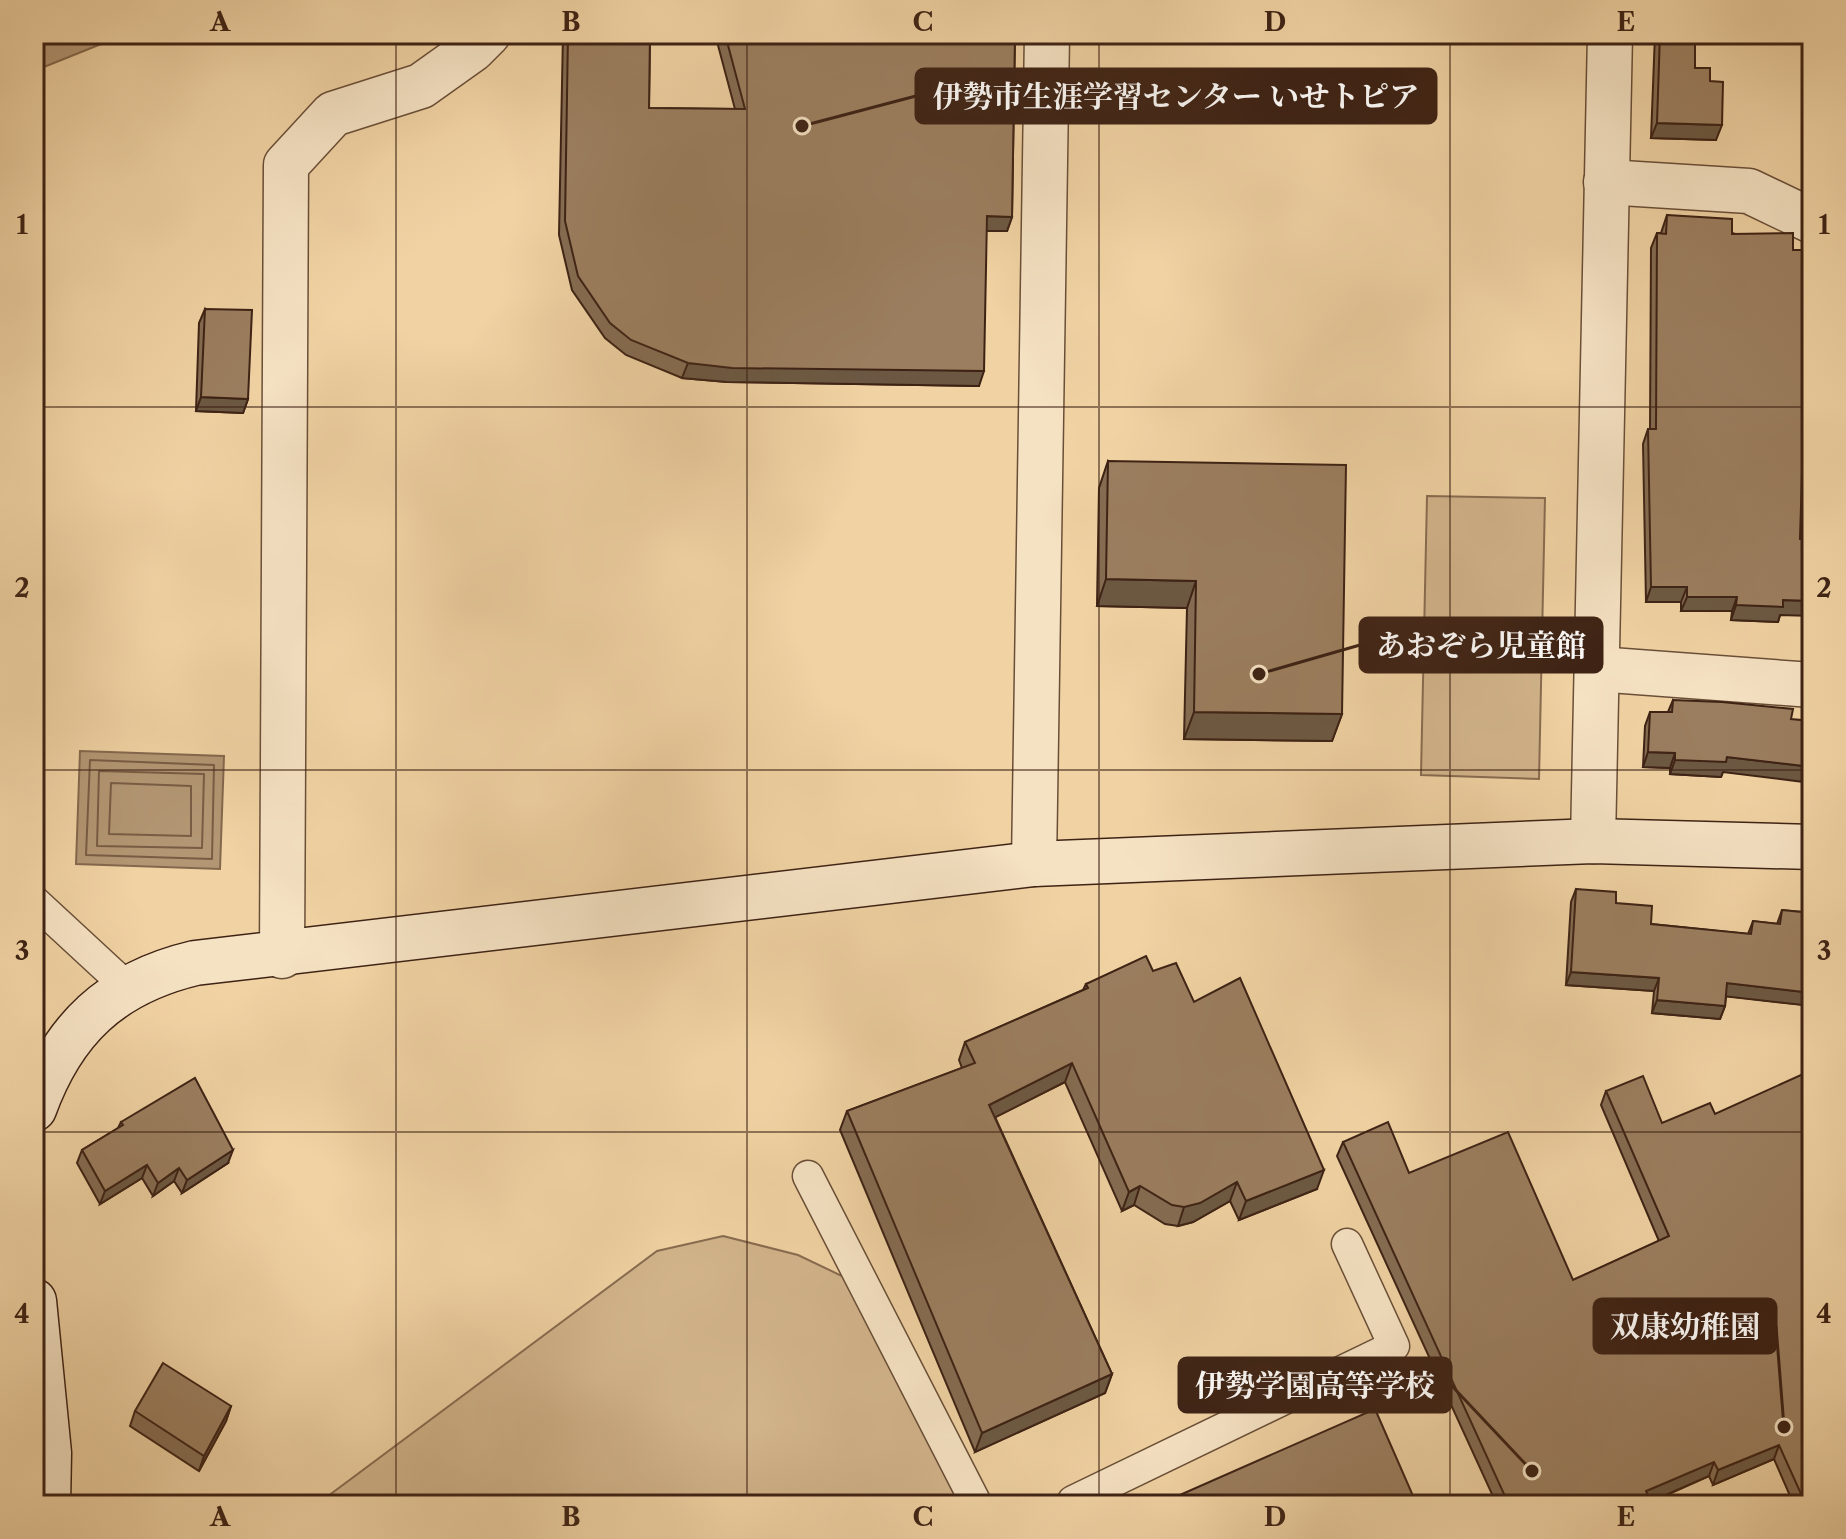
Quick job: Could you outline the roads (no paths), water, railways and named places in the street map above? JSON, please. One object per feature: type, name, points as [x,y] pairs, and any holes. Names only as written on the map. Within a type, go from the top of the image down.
[{"type":"street","points":[[282,956],[286,165],[333,114],[421,86],[473,49],[488,34]]},
{"type":"street","points":[[1034,864],[1047,34]]},
{"type":"street","points":[[1593,841],[1610,34]]},
{"type":"street","points":[[1606,182],[1749,191],[1812,221]]},
{"type":"street","points":[[1597,669],[1812,685]]},
{"type":"street","points":[[34,1109],[68,1039],[127,987],[162,971],[195,963],[282,956],[1034,864],[1593,841],[1812,847]]},
{"type":"street","points":[[34,1301],[49,1453],[48,1505]]},
{"type":"lane","points":[[34,901],[127,987]]},
{"type":"lane","points":[[808,1176],[977,1505]]},
{"type":"lane","points":[[1068,1504],[1394,1346],[1347,1244]]},
{"type":"water","points":[[34,34],[126,34],[34,71]]},
{"type":"water","points":[[80,751],[224,756],[220,869],[76,864]]},
{"type":"place","name":"伊勢市生涯学習センター いせトピア","points":[[802,126]]},
{"type":"place","name":"あおぞら児童館","points":[[1259,674]]},
{"type":"place","name":"双康幼稚園","points":[[1784,1427]]},
{"type":"place","name":"伊勢学園高等学校","points":[[1532,1471]]}]
